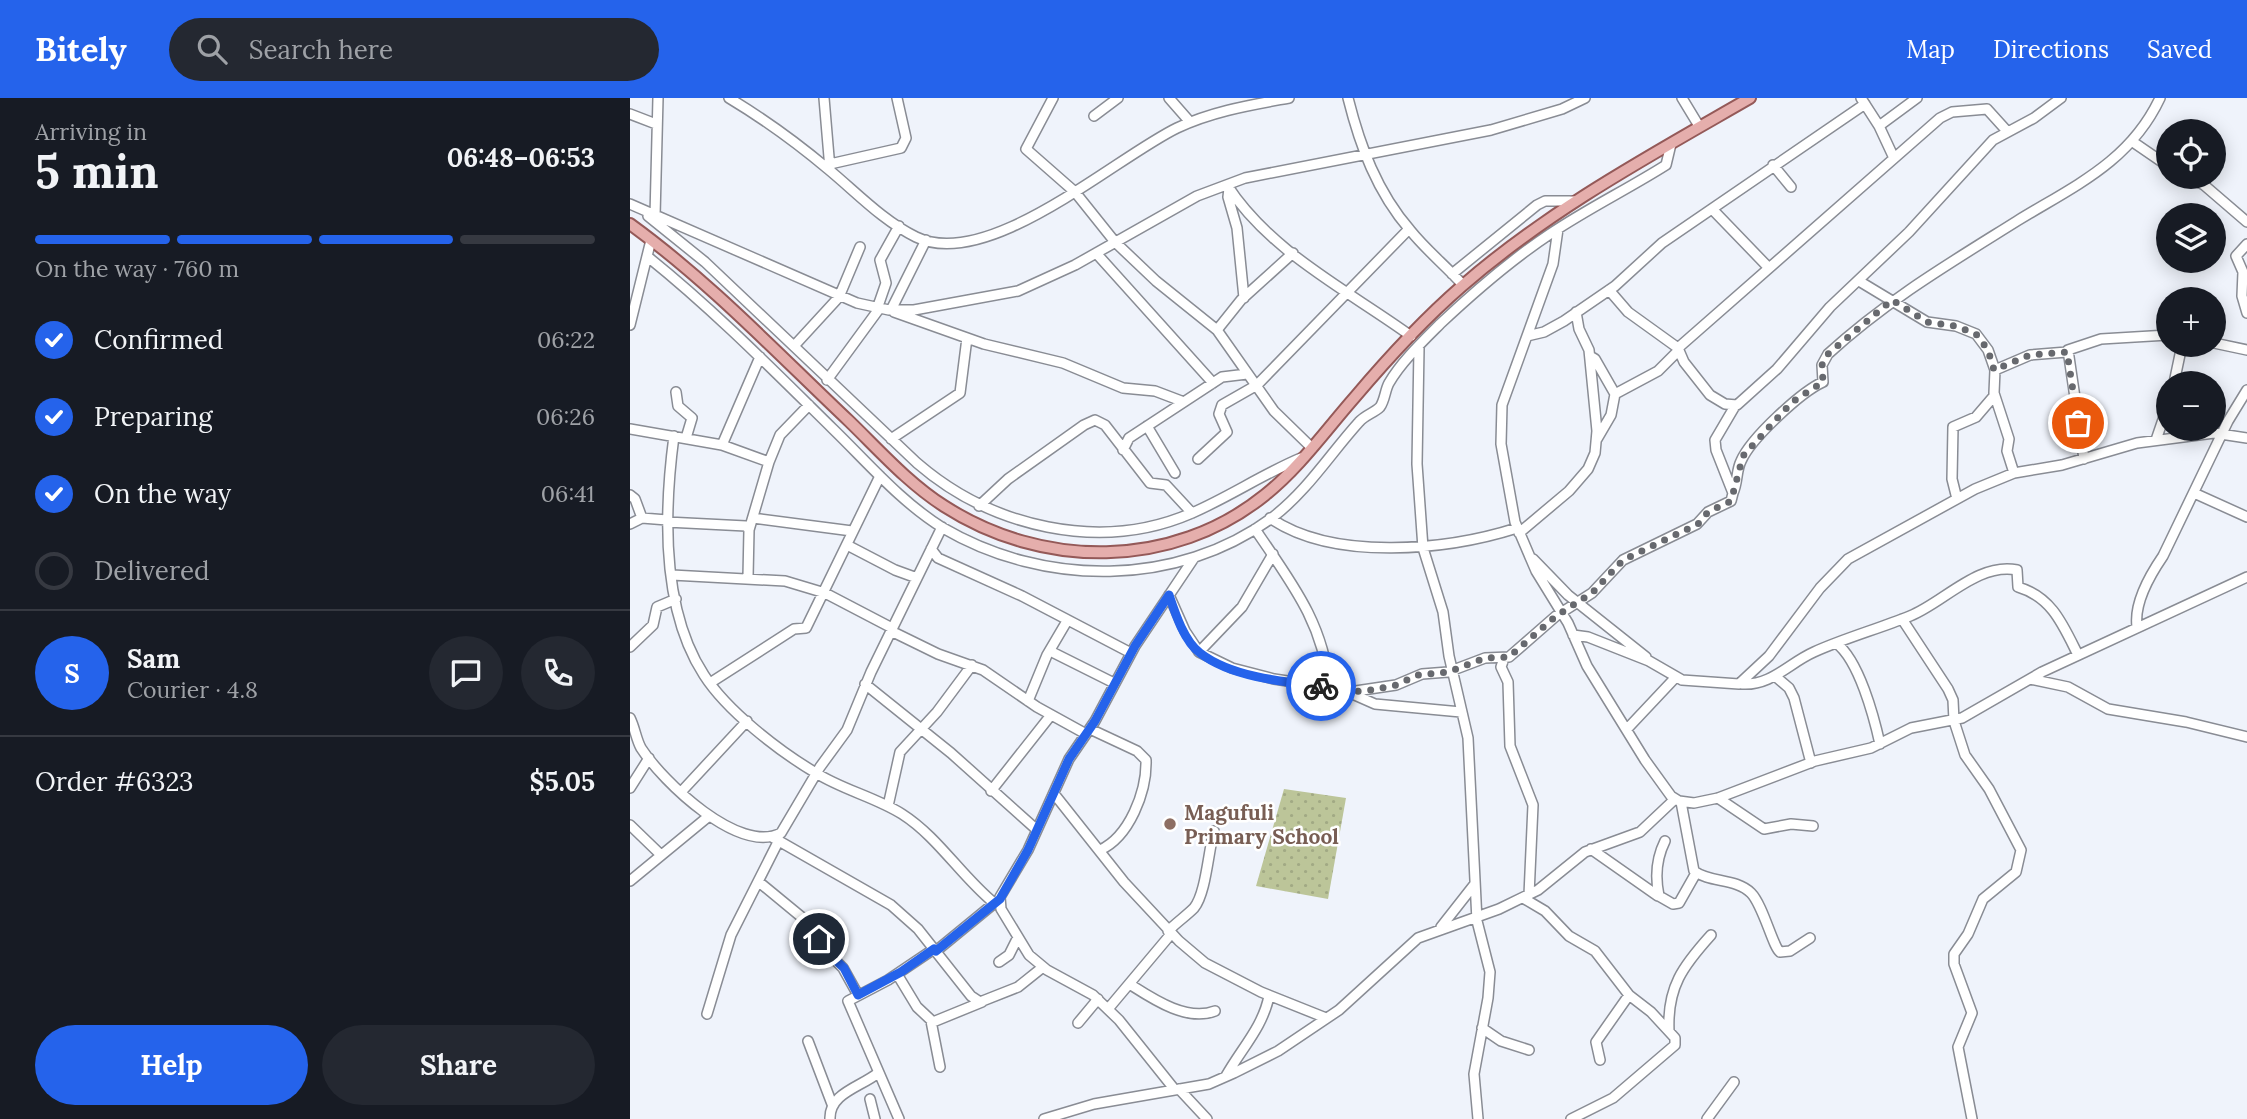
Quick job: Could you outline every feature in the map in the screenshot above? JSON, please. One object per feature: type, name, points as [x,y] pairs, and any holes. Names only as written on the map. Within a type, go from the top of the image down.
[{"type":"main road","points":[[630,224],[692,273],[922,488],[972,522],[1038,548],[1118,552],[1170,545],[1196,535],[1264,496],[1312,448],[1411,335],[1463,285],[1534,228],[1750,98]]},
{"type":"street","points":[[655,216],[658,98]]},
{"type":"street","points":[[824,98],[830,168]]},
{"type":"street","points":[[830,168],[901,148],[906,138],[897,98]]},
{"type":"street","points":[[1053,98],[1026,149],[1076,192],[1115,242],[1156,281],[1217,330],[1277,415],[1312,448]]},
{"type":"street","points":[[1094,116],[1118,98]]},
{"type":"street","points":[[1169,98],[1190,122]]},
{"type":"street","points":[[733,99],[830,168],[899,226],[926,240],[952,242],[1004,229],[1076,192],[1190,122],[1231,109],[1289,98]]},
{"type":"street","points":[[1348,98],[1364,155],[1381,191],[1409,229],[1463,285]]},
{"type":"street","points":[[884,309],[947,305],[1018,291],[1096,253],[1169,210],[1254,175],[1500,128],[1583,98]]},
{"type":"street","points":[[1682,98],[1699,127]]},
{"type":"street","points":[[1879,125],[1917,98]]},
{"type":"street","points":[[1978,98],[2006,130]]},
{"type":"street","points":[[1733,493],[1716,450],[1715,440],[1735,406],[1777,369],[1830,307],[1951,189],[1982,150],[2006,130],[2034,118],[2060,98]]},
{"type":"street","points":[[1349,692],[1396,685],[1418,675],[1452,670],[1485,658],[1504,658],[1524,645],[1561,612],[1579,603],[1623,560],[1698,524],[1708,512],[1731,501],[1741,460],[1757,439],[1800,395],[1823,382],[1822,365],[1828,354],[1892,300],[2081,185],[2133,142],[2160,98]]},
{"type":"street","points":[[1527,336],[1544,332],[1609,290],[1662,243],[1713,210],[1863,101],[1879,125],[1893,156]]},
{"type":"street","points":[[1615,394],[1658,371],[1678,349],[1799,239],[1836,211],[1893,156],[1944,115],[1988,110]]},
{"type":"street","points":[[630,114],[656,124]]},
{"type":"street","points":[[2133,142],[2156,158]]},
{"type":"street","points":[[649,257],[760,357],[880,476],[942,527],[1015,560],[1063,570],[1129,570],[1194,558],[1255,529],[1270,518],[1307,486],[1362,418],[1379,407],[1392,379],[1471,296],[1558,229],[1666,165],[1671,144]]},
{"type":"street","points":[[1773,165],[1791,187]]},
{"type":"street","points":[[1228,187],[1253,219],[1293,253],[1411,335]]},
{"type":"street","points":[[1228,187],[1228,197],[1237,228],[1244,298]]},
{"type":"street","points":[[2204,189],[2247,222]]},
{"type":"street","points":[[1452,274],[1537,205],[1545,201],[1576,201]]},
{"type":"street","points":[[633,205],[839,297],[884,309],[1011,352],[1063,363],[1123,388],[1155,391],[1184,402]]},
{"type":"street","points":[[633,205],[705,262],[827,380],[936,479],[979,506],[1026,522],[1067,531],[1106,533],[1165,523],[1192,513],[1301,458]]},
{"type":"street","points":[[1713,210],[1769,268]]},
{"type":"street","points":[[884,309],[886,283],[880,260],[899,226]]},
{"type":"street","points":[[1198,459],[1227,432],[1219,414],[1222,405],[1256,385],[1409,229]]},
{"type":"street","points":[[1558,229],[1553,264],[1509,379],[1500,427],[1503,459],[1518,531],[1587,666],[1645,760],[1678,801],[1696,873],[1679,903],[1673,904],[1591,849]]},
{"type":"street","points":[[630,325],[649,257],[651,240]]},
{"type":"street","points":[[827,380],[884,309],[926,240]]},
{"type":"street","points":[[2247,244],[2236,256],[2242,272],[2242,296],[2247,313]]},
{"type":"street","points":[[794,346],[839,297],[860,247]]},
{"type":"street","points":[[1096,253],[1213,383]]},
{"type":"street","points":[[1217,330],[1244,298],[1293,253]]},
{"type":"street","points":[[1858,281],[1927,322],[1956,326],[1976,334],[1988,350],[1994,370],[1994,396],[2008,435],[2007,451],[2014,473]]},
{"type":"street","points":[[1609,290],[1628,312],[1678,349],[1704,389],[1719,402],[1735,406]]},
{"type":"street","points":[[1576,312],[1590,356],[1597,439]]},
{"type":"street","points":[[1994,370],[2030,355],[2067,352],[2078,345],[2101,339],[2156,336]]},
{"type":"street","points":[[891,439],[960,393],[967,338]]},
{"type":"street","points":[[2226,345],[2247,349]]},
{"type":"street","points":[[1419,348],[1417,464],[1423,548],[1443,612],[1452,670],[1468,738],[1474,885],[1490,981],[1474,1074],[1478,1119]]},
{"type":"street","points":[[2067,352],[2084,459]]},
{"type":"street","points":[[1270,518],[1289,530],[1376,547],[1423,548],[1518,531],[1569,491],[1588,469],[1597,439],[1611,415],[1615,394],[1595,359],[1590,356]]},
{"type":"street","points":[[722,445],[760,357]]},
{"type":"street","points":[[1123,450],[1129,438],[1213,383],[1227,375],[1247,374]]},
{"type":"street","points":[[2226,426],[2247,390]]},
{"type":"street","points":[[676,392],[678,406],[692,418],[686,438]]},
{"type":"street","points":[[1957,499],[1952,479],[1953,427],[1976,417],[1994,396]]},
{"type":"street","points":[[748,577],[749,530],[769,462],[780,435],[809,405]]},
{"type":"street","points":[[979,506],[1008,480],[1092,421],[1100,421],[1150,483],[1166,485],[1192,513]]},
{"type":"street","points":[[1147,426],[1175,472]]},
{"type":"street","points":[[630,429],[722,445],[769,462]]},
{"type":"street","points":[[2226,434],[2247,438]]},
{"type":"street","points":[[674,436],[667,521],[672,575],[692,654],[710,683],[747,721],[816,773],[888,807],[917,825],[997,901],[1029,955],[1043,967],[1098,999],[1177,1090],[1195,1115],[1207,1119]]},
{"type":"street","points":[[1114,436],[1129,438]]},
{"type":"street","points":[[1739,684],[1769,656],[1813,597],[1843,564],[1957,499],[2014,473],[2084,459],[2156,440]]},
{"type":"street","points":[[2137,626],[2137,606],[2218,441]]},
{"type":"street","points":[[710,683],[794,629],[804,630],[825,593],[880,476]]},
{"type":"street","points":[[2194,493],[2247,517]]},
{"type":"street","points":[[630,495],[635,499],[642,517]]},
{"type":"street","points":[[630,524],[642,517],[667,521],[742,524],[749,530]]},
{"type":"street","points":[[753,517],[852,531]]},
{"type":"street","points":[[707,1014],[731,934],[759,883],[776,838],[788,827],[816,773],[847,730],[865,684],[942,527]]},
{"type":"street","points":[[1255,529],[1273,554],[1317,629],[1326,656],[1329,687]]},
{"type":"street","points":[[846,545],[887,567],[917,578]]},
{"type":"street","points":[[931,549],[938,558],[1131,653]]},
{"type":"street","points":[[1199,652],[1242,607],[1273,554]]},
{"type":"street","points":[[1529,556],[1579,603],[1649,661],[1675,678],[1714,684],[1753,684],[1775,677],[1811,653],[1902,619],[1985,573],[2015,569],[2018,586],[2042,596],[2058,618],[2078,655]]},
{"type":"street","points":[[899,1119],[848,1001],[935,950],[997,901],[1055,795],[1065,767],[1131,653],[1194,558]]},
{"type":"street","points":[[672,575],[785,580],[825,593],[938,654],[996,678],[1051,715],[1137,751],[1146,760],[1133,813],[1113,844],[1100,850]]},
{"type":"street","points":[[1044,1119],[1094,1104],[1177,1090],[1225,1077],[1278,1051],[1350,1001],[1402,949],[1437,930],[1526,897],[1591,849],[1640,832],[1678,801],[1694,803],[1718,798],[1811,763],[1880,744],[1911,727],[1954,721],[2029,679],[2137,626],[2247,577]]},
{"type":"street","points":[[1169,595],[1185,631],[1199,652],[1232,668],[1265,677],[1349,692],[1375,704],[1461,712]]},
{"type":"street","points":[[630,647],[653,625],[657,607],[676,599]]},
{"type":"street","points":[[1902,619],[1952,695],[1954,721],[1965,755],[1989,789],[2019,844],[2021,857],[2009,879],[1983,899],[1968,934],[1954,954],[1954,964],[1972,1013],[1958,1047],[1972,1119]]},
{"type":"street","points":[[1028,701],[1050,650],[1068,621]]},
{"type":"street","points":[[1573,635],[1588,637],[1649,661]]},
{"type":"street","points":[[1836,643],[1843,649],[1859,680],[1880,744]]},
{"type":"street","points":[[1050,650],[1114,683]]},
{"type":"street","points":[[1504,658],[1502,667],[1508,682],[1510,746],[1533,805],[1526,897]]},
{"type":"street","points":[[888,807],[897,759],[972,666]]},
{"type":"street","points":[[1775,677],[1789,688],[1794,698],[1811,763]]},
{"type":"street","points":[[1627,729],[1675,678]]},
{"type":"street","points":[[2029,679],[2060,685],[2108,709],[2186,722],[2247,737]]},
{"type":"street","points":[[865,684],[1037,830]]},
{"type":"street","points":[[991,791],[1051,715]]},
{"type":"street","points":[[630,718],[640,746],[649,758],[709,816],[737,833],[776,838],[891,905],[935,950],[971,996],[982,1002]]},
{"type":"street","points":[[682,791],[747,721]]},
{"type":"street","points":[[630,788],[649,758]]},
{"type":"street","points":[[1055,795],[1124,882],[1170,933],[1205,963],[1269,996],[1326,1018]]},
{"type":"street","points":[[1718,798],[1764,829],[1797,823],[1813,826]]},
{"type":"street","points":[[632,877],[709,816]]},
{"type":"street","points":[[630,825],[660,854]]},
{"type":"street","points":[[1108,1010],[1194,907],[1203,891],[1204,870],[1213,831]]},
{"type":"street","points":[[1659,896],[1656,880],[1658,856],[1665,841]]},
{"type":"street","points":[[1696,873],[1750,892],[1772,932],[1774,946],[1780,952],[1790,951],[1810,938]]},
{"type":"street","points":[[759,883],[810,924],[825,950],[844,968],[858,995]]},
{"type":"street","points":[[1437,930],[1451,917],[1474,885]]},
{"type":"street","points":[[1526,897],[1545,911],[1569,936],[1595,951],[1629,995],[1675,1038],[1675,1045],[1613,1098],[1572,1119]]},
{"type":"street","points":[[1669,1031],[1669,1009],[1676,980],[1711,935]]},
{"type":"street","points":[[999,962],[1009,955],[1018,937]]},
{"type":"street","points":[[931,1021],[940,1022],[1018,987],[1043,967]]},
{"type":"street","points":[[897,974],[918,1007],[931,1021],[940,1067]]},
{"type":"street","points":[[1131,985],[1159,1003],[1201,1014],[1215,1011]]},
{"type":"street","points":[[1600,1060],[1596,1042],[1629,995]]},
{"type":"street","points":[[1225,1077],[1244,1044],[1257,1030],[1269,996]]},
{"type":"street","points":[[1079,1023],[1098,999]]},
{"type":"street","points":[[1482,1028],[1501,1041],[1529,1050]]},
{"type":"street","points":[[808,1041],[832,1104],[830,1119]]},
{"type":"street","points":[[832,1104],[878,1073]]},
{"type":"street","points":[[1707,1119],[1734,1082]]},
{"type":"street","points":[[870,1099],[875,1119]]},
{"type":"green space","points":[[1284,789],[1346,798],[1328,899],[1256,886]]},
{"type":"way so far","points":[[1321,686],[1349,692],[1372,690],[1396,685],[1418,675],[1443,673],[1485,658],[1510,656],[1561,612],[1584,600],[1609,578],[1623,560],[1698,524],[1708,512],[1731,501],[1743,456],[1792,402],[1808,389],[1823,382],[1822,365],[1828,354],[1892,300],[1927,322],[1956,326],[1976,334],[1988,350],[1994,370],[2030,355],[2067,352],[2078,423]]},
{"type":"place","name":"Magufuli Primary School","points":[[1170,824]]},
{"type":"route","points":[[819,939],[825,950],[844,968],[858,995],[901,972],[934,949],[936,951],[1000,899],[1028,850],[1069,759],[1102,709],[1143,632],[1169,595],[1193,646],[1209,658],[1265,677],[1321,686]]}]
